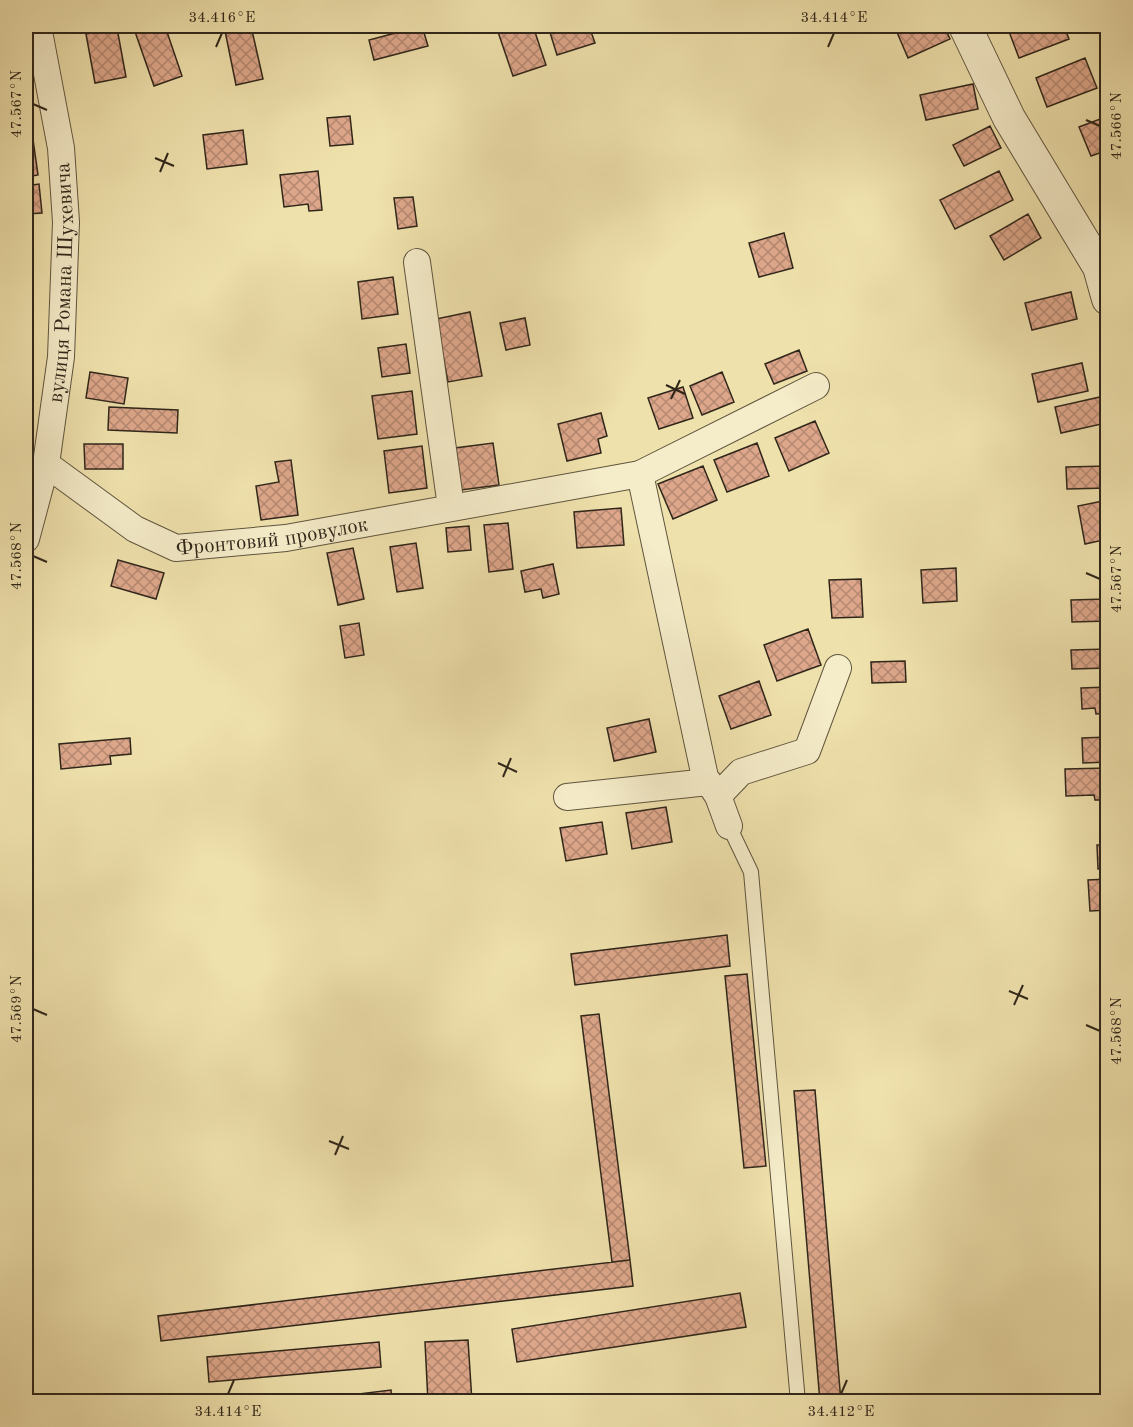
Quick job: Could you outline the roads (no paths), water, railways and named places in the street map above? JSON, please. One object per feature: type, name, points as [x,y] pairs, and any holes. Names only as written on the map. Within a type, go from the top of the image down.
[{"type":"street","name":"вулиця Романа Шухевича","points":[[26,539],[46,464],[61,357],[66,222],[61,148],[38,26]]},
{"type":"street","points":[[965,26],[1009,118],[1099,267],[1107,299]]},
{"type":"street","points":[[417,262],[451,507]]},
{"type":"street","name":"Фронтовий провулок","points":[[46,464],[135,529],[176,548],[286,538],[640,474],[816,386]]},
{"type":"street","points":[[640,474],[705,777],[713,789],[729,826]]},
{"type":"street","points":[[567,796],[713,789],[741,772],[807,750],[838,669]]},
{"type":"lane","points":[[729,826],[751,872],[798,1401]]}]
